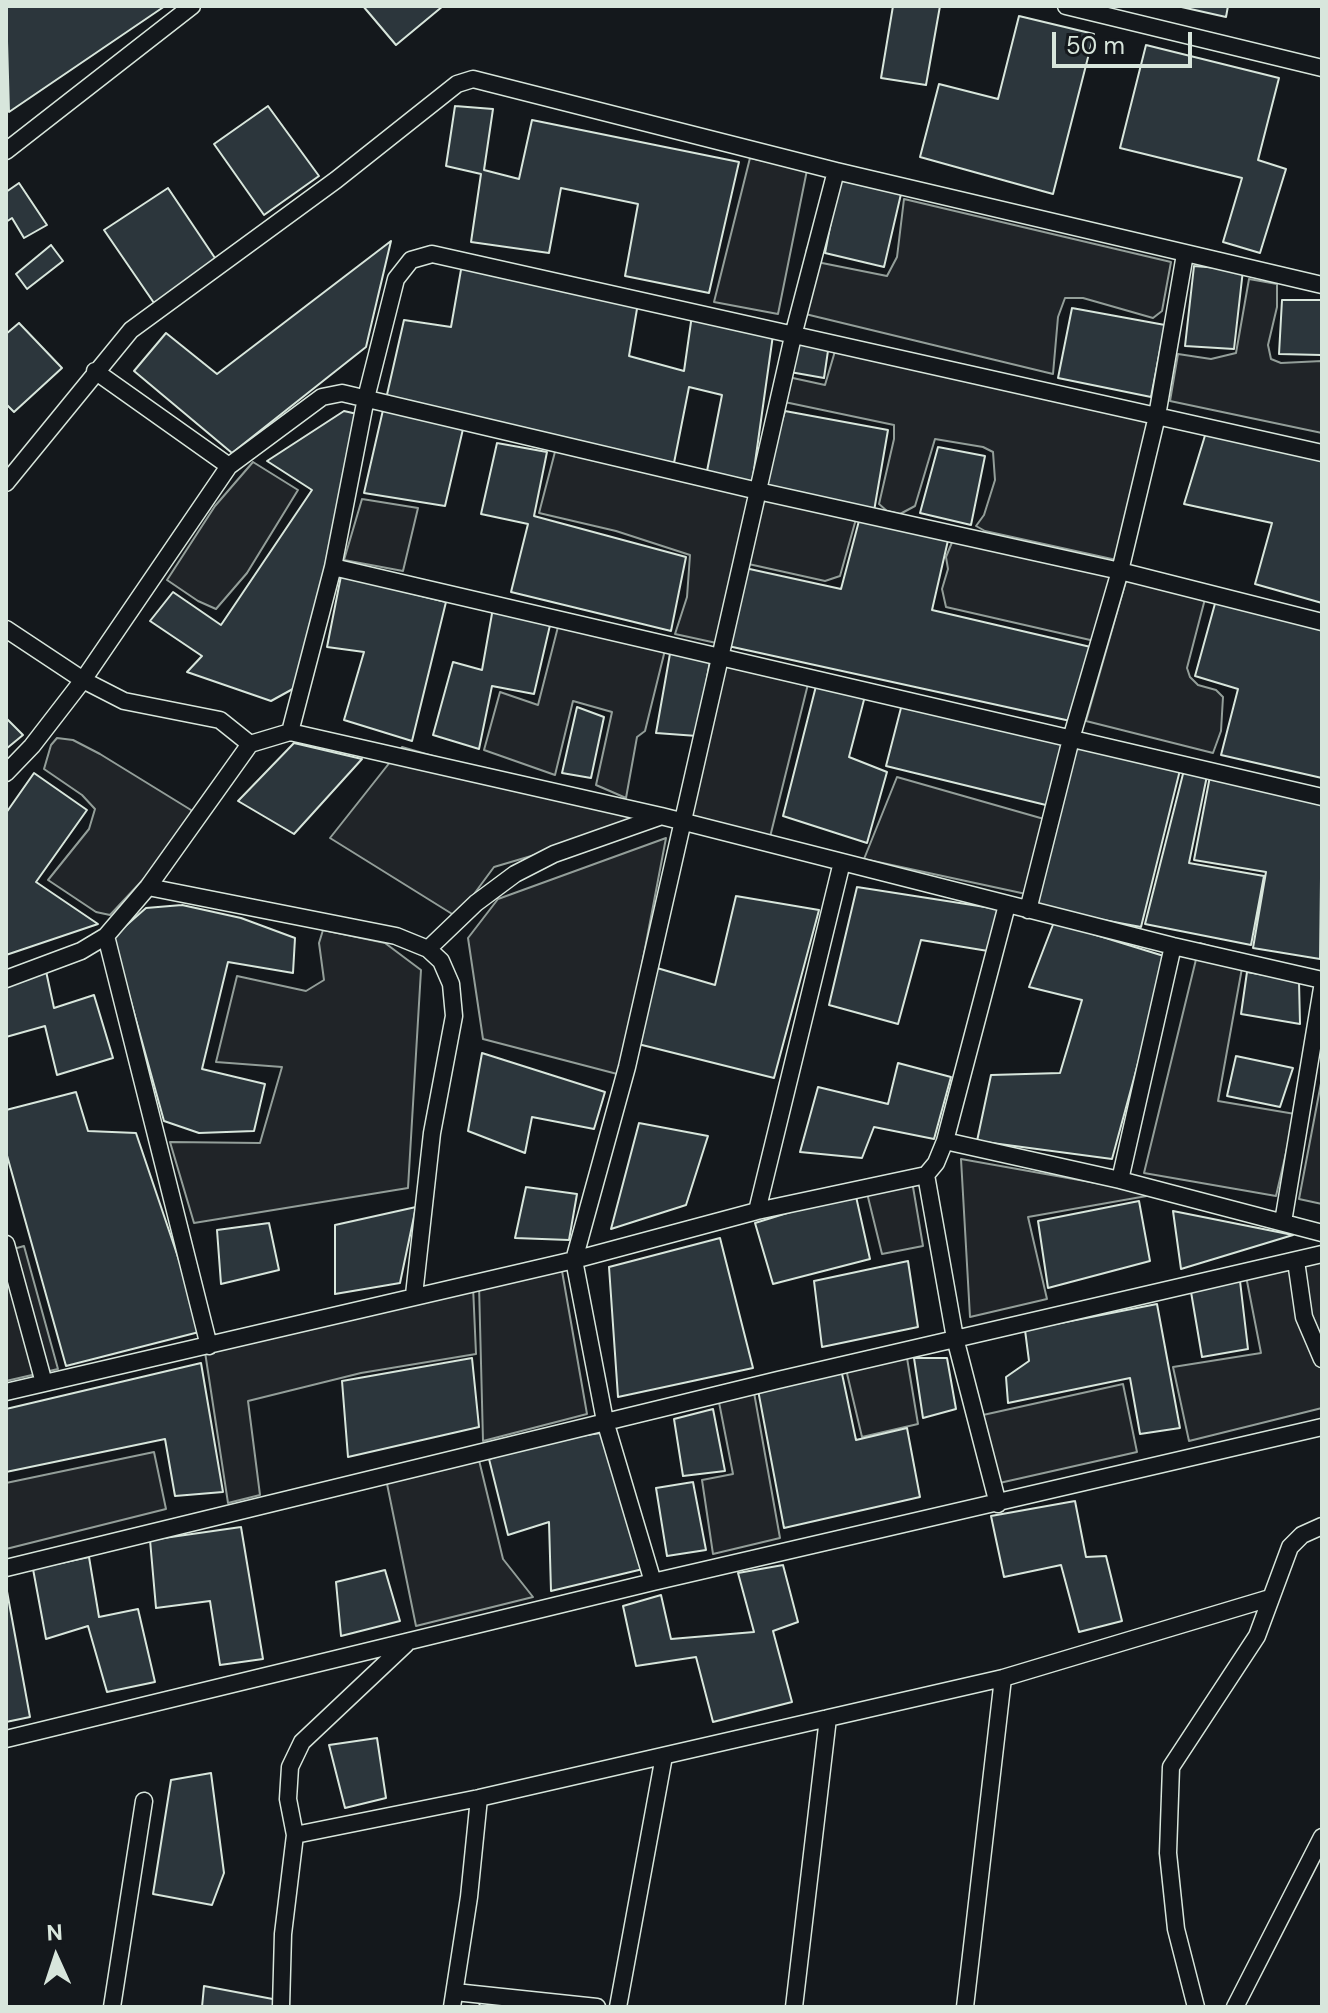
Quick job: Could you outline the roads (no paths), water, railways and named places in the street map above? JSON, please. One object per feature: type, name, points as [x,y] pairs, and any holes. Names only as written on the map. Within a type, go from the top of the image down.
[{"type":"street","points":[[6,151],[192,6]]},
{"type":"street","points":[[1066,6],[1322,68]]},
{"type":"street","points":[[6,483],[131,330],[158,307],[336,180],[464,80],[518,88],[836,171],[1322,285]]},
{"type":"street","points":[[653,1582],[605,1421],[574,1260],[627,1067],[794,332],[836,171]]},
{"type":"street","points":[[290,732],[333,567],[366,398],[396,279],[411,260],[432,254],[794,332],[1322,453]]},
{"type":"street","points":[[1028,910],[1071,739],[1120,571],[1157,416],[1185,254]]},
{"type":"street","points":[[95,371],[229,466]]},
{"type":"street","points":[[6,773],[32,746],[83,680],[229,466],[322,397],[342,393],[758,491],[1120,571],[1322,622]]},
{"type":"street","points":[[333,567],[720,654],[1322,797]]},
{"type":"street","points":[[6,629],[83,680],[124,701],[220,720],[250,744]]},
{"type":"street","points":[[6,979],[81,951],[106,936],[148,887],[250,744],[290,732],[683,821],[1007,905],[1322,980]]},
{"type":"street","points":[[428,949],[476,903],[515,874],[554,854],[661,816]]},
{"type":"street","points":[[757,1211],[842,862]]},
{"type":"street","points":[[148,887],[313,917],[396,936],[428,949],[441,961],[451,984],[454,1016],[432,1133],[414,1295]]},
{"type":"street","points":[[6,1392],[574,1260],[757,1211],[926,1175],[936,1163],[945,1141],[1007,905]]},
{"type":"street","points":[[106,936],[209,1346]]},
{"type":"street","points":[[1120,1180],[1173,946]]},
{"type":"street","points":[[1283,1222],[1322,988]]},
{"type":"street","points":[[945,1141],[1120,1180],[1322,1233]]},
{"type":"street","points":[[926,1175],[955,1338],[998,1504]]},
{"type":"street","points":[[6,1244],[44,1383]]},
{"type":"street","points":[[6,1568],[605,1421],[1322,1254]]},
{"type":"street","points":[[1296,1261],[1304,1317],[1322,1359]]},
{"type":"street","points":[[6,1739],[653,1582],[1322,1427]]},
{"type":"street","points":[[1196,2007],[1174,1914],[1168,1853],[1171,1767],[1257,1636],[1290,1547],[1302,1535],[1322,1526]]},
{"type":"street","points":[[295,1835],[479,1798],[1003,1678],[1270,1598]]},
{"type":"street","points":[[281,2007],[283,1934],[295,1835],[288,1799],[290,1767],[302,1742],[407,1643]]},
{"type":"street","points":[[965,2007],[1003,1678]]},
{"type":"street","points":[[794,2007],[828,1718]]},
{"type":"street","points":[[618,2007],[664,1756]]},
{"type":"street","points":[[479,1798],[453,2000],[597,2007]]},
{"type":"street","points":[[112,2007],[144,1801]]},
{"type":"street","points":[[1235,2007],[1322,1837]]}]
